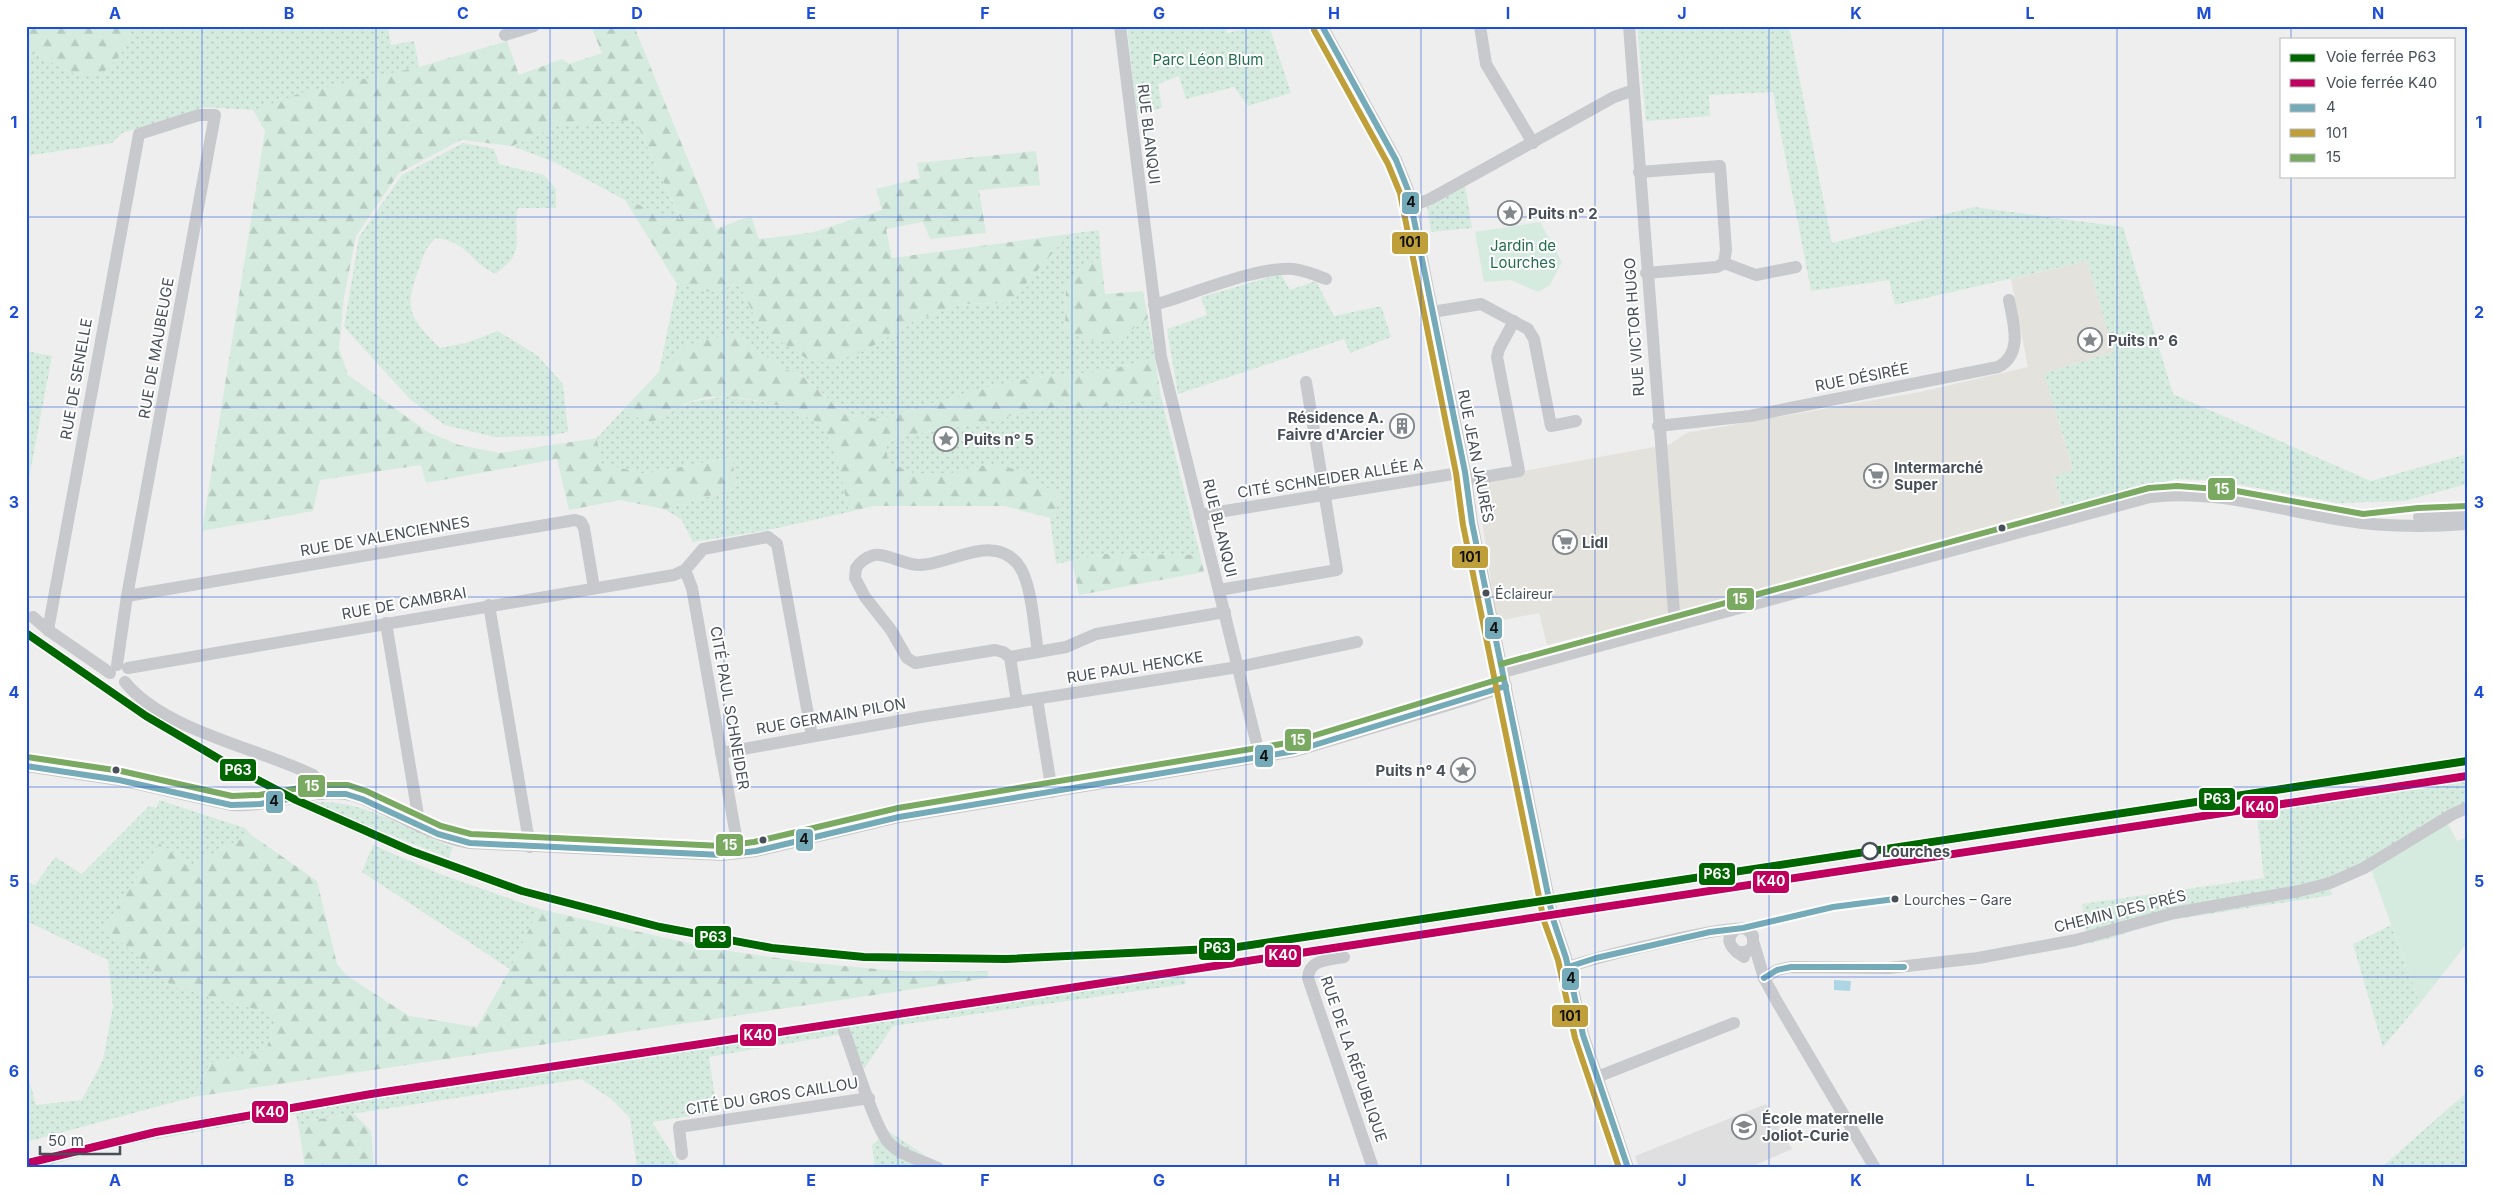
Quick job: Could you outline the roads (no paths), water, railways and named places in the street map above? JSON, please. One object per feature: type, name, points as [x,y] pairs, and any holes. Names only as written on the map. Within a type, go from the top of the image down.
[{"type":"street","points":[[505,35],[534,26]]},
{"type":"street","name":"RUE BLANQUI","points":[[1120,26],[1154,306],[1167,385],[1260,757]]},
{"type":"street","name":"RUE JEAN JAURÈS","points":[[1322,26],[1396,160],[1405,181],[1412,206],[1465,476],[1472,523],[1553,919],[1568,967],[1580,1026],[1628,1168]]},
{"type":"street","points":[[1480,26],[1486,64],[1533,143]]},
{"type":"street","name":"RUE VICTOR HUGO","points":[[1629,26],[1646,272],[1675,625]]},
{"type":"street","points":[[1412,206],[1430,199],[1614,97],[1634,90]]},
{"type":"street","name":"RUE DE MAUBEUGE","points":[[119,669],[127,596],[215,115],[199,115],[139,134]]},
{"type":"street","name":"RUE DE SENELLE","points":[[48,630],[100,337],[139,134]]},
{"type":"street","points":[[1639,172],[1720,166],[1726,250],[1724,263]]},
{"type":"street","points":[[1646,272],[1714,268],[1724,263],[1756,275],[1796,267]]},
{"type":"street","points":[[1154,306],[1224,283],[1279,270],[1298,270],[1326,279]]},
{"type":"street","name":"RUE DÉSIRÉE","points":[[1658,426],[1750,416],[1998,367],[2006,362],[2015,345],[2009,300]]},
{"type":"street","points":[[1432,312],[1481,304],[1514,321],[1533,335],[1551,426],[1576,421]]},
{"type":"street","name":"CITÉ SCHNEIDER ALLÉE A","points":[[1200,515],[1324,495],[1519,470],[1497,358],[1498,349],[1514,321]]},
{"type":"street","points":[[1219,590],[1337,570],[1306,382]]},
{"type":"street","points":[[26,766],[119,780],[231,806],[256,806],[322,794],[345,794],[360,798],[440,836],[462,842],[690,855],[739,854],[884,820],[1260,757],[1323,744],[1504,678],[1517,668],[2020,534],[2132,501],[2170,495],[2200,495],[2340,520],[2417,526],[2467,524]]},
{"type":"street","points":[[2378,523],[2418,517],[2467,515]]},
{"type":"street","name":"RUE DE VALENCIENNES","points":[[127,596],[575,520],[581,522],[584,528],[594,588]]},
{"type":"street","points":[[685,570],[703,549],[763,537],[776,541],[812,736]]},
{"type":"street","points":[[1038,652],[1025,580],[1017,563],[1007,556],[985,550],[920,565],[875,555],[860,564],[855,574],[862,593],[887,623],[910,661],[920,663],[995,650],[1003,652],[1010,657],[1038,652],[1066,647],[1096,634],[1225,612]]},
{"type":"street","name":"RUE DE CAMBRAI","points":[[119,669],[674,575],[685,570]]},
{"type":"street","name":"CITÉ PAUL SCHNEIDER","points":[[685,570],[692,588],[739,854]]},
{"type":"street","points":[[489,605],[530,847]]},
{"type":"street","points":[[33,617],[48,630],[119,669],[115,682],[125,682],[132,690],[153,706],[180,721],[313,775],[319,782],[322,794]]},
{"type":"street","points":[[386,623],[420,827]]},
{"type":"street","name":"RUE PAUL HENCKE","points":[[947,713],[1238,667],[1357,642]]},
{"type":"street","points":[[1010,657],[1016,702]]},
{"type":"street","points":[[1037,699],[1052,792]]},
{"type":"street","name":"RUE GERMAIN PILON","points":[[721,753],[947,713]]},
{"type":"street","name":"CHEMIN DES PRÉS","points":[[1764,978],[1777,970],[1791,967],[1904,967],[2010,953],[2085,938],[2174,913],[2320,886],[2364,868],[2453,814],[2467,808]]},
{"type":"street","points":[[1568,967],[1596,958],[1694,936],[1743,928],[1750,931],[1764,978]]},
{"type":"street","points":[[1736,930],[1730,936],[1734,949],[1752,963],[1764,978],[1875,1168]]},
{"type":"street","points":[[1694,936],[1710,938],[1734,949],[1747,952],[1754,944]]},
{"type":"street","name":"RUE DE LA RÉPUBLIQUE","points":[[1344,956],[1314,964],[1309,968],[1308,978],[1374,1168]]},
{"type":"street","points":[[1597,1077],[1734,1023]]},
{"type":"street","points":[[844,1031],[880,1129],[890,1144],[938,1168]]},
{"type":"street","name":"CITÉ DU GROS CAILLOU","points":[[682,1154],[679,1127],[869,1098]]},
{"type":"water","points":[[1834,980],[1851,981],[1850,991],[1834,990]]},
{"type":"rail line","name":"P63","points":[[26,633],[146,716],[231,766],[294,799],[411,851],[522,891],[660,927],[772,948],[864,957],[1006,959],[1231,948],[2467,761]]},
{"type":"rail line","name":"K40","points":[[28,1163],[156,1132],[371,1094],[2467,776]]},
{"type":"place","name":"Puits n° 2","points":[[1510,213]]},
{"type":"place","name":"Puits n° 6","points":[[2090,340]]},
{"type":"place","name":"Résidence A. Faivre d'Arcier","points":[[1402,426]]},
{"type":"place","name":"Puits n° 5","points":[[946,439]]},
{"type":"place","name":"Intermarché Super","points":[[1876,476]]},
{"type":"place","name":"Lidl","points":[[1565,542]]},
{"type":"place","name":"Éclaireur","points":[[1486,593]]},
{"type":"place","name":"Puits n° 4","points":[[1463,770]]},
{"type":"place","name":"Lourches","points":[[1870,851]]},
{"type":"place","name":"Lourches – Gare","points":[[1895,899]]},
{"type":"place","name":"École maternelle Joliot-Curie","points":[[1744,1127]]},
{"type":"park label","name":"Parc Léon Blum","points":[[1208,59]]},
{"type":"park label","name":"Jardin de Lourches","points":[[1523,254]]}]
